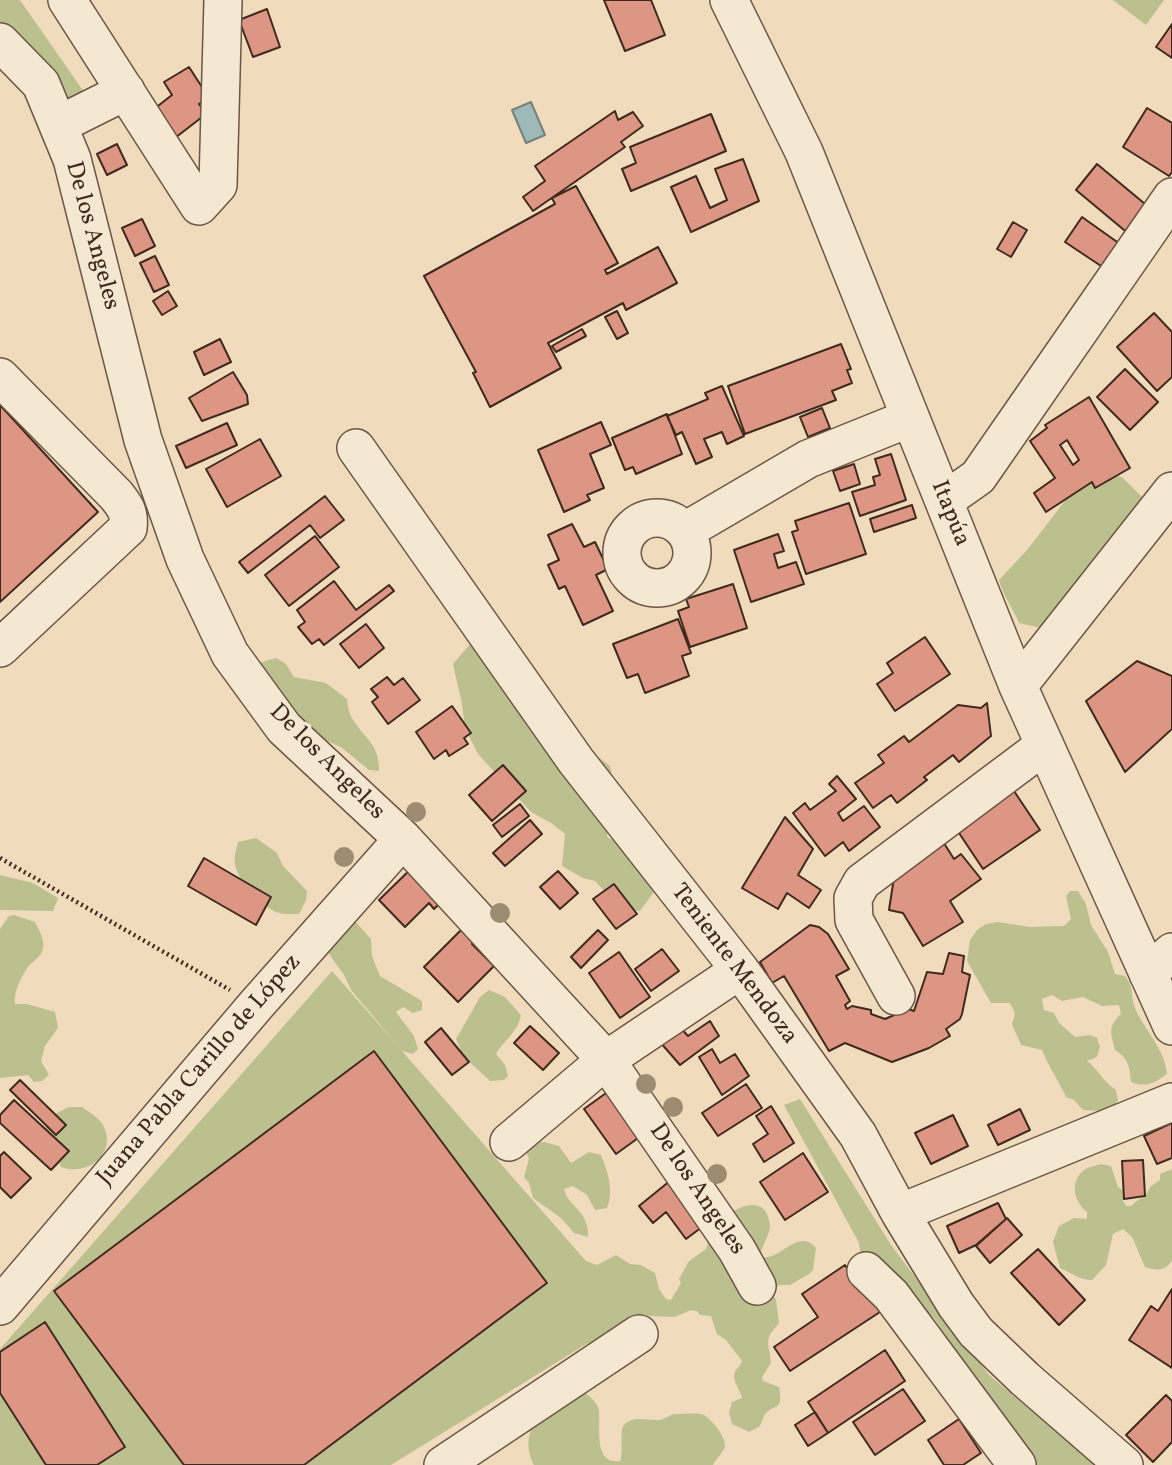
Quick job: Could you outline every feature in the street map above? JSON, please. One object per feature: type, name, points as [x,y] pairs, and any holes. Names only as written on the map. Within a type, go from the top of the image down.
[{"type":"street","points":[[67,0],[199,206],[218,185],[223,0]]},
{"type":"street","name":"Itapúa","points":[[729,0],[804,152],[1018,686],[1045,745],[1160,963],[1172,1026]]},
{"type":"street","name":"De los Angeles","points":[[0,42],[41,84],[72,159],[143,440],[186,559],[230,654],[284,728],[403,839],[606,1060],[737,1250],[757,1286]]},
{"type":"street","points":[[58,125],[126,91]]},
{"type":"street","points":[[944,501],[978,477],[1172,197]]},
{"type":"street","points":[[0,377],[116,495],[130,516],[128,528],[0,648]]},
{"type":"street","points":[[685,531],[808,459],[910,418]]},
{"type":"street","name":"Teniente Mendoza","points":[[356,449],[576,761],[740,970],[858,1135],[900,1213],[956,1305],[976,1332],[1026,1380],[1124,1465]]},
{"type":"street","points":[[1018,686],[1172,491]]},
{"type":"street","points":[[896,996],[854,920],[853,898],[862,882],[1045,745]]},
{"type":"street","name":"Juana Pabla Carillo de López","points":[[0,1306],[256,1005],[403,839]]},
{"type":"street","points":[[509,1142],[606,1060],[740,970]]},
{"type":"street","points":[[900,1213],[1172,1102]]},
{"type":"street","points":[[866,1271],[891,1295],[1017,1465]]},
{"type":"street","points":[[938,1356],[976,1332]]},
{"type":"street","points":[[443,1465],[639,1334]]},
{"type":"path","points":[[0,858],[256,1005]]},
{"type":"green space","points":[[0,0],[20,0],[84,92],[68,101],[42,61],[0,23]]},
{"type":"green space","points":[[1113,0],[1164,0],[1146,25]]},
{"type":"green space","points":[[1089,469],[1122,477],[1145,500],[1041,628],[1019,623],[999,580],[1028,549]]},
{"type":"green space","points":[[471,643],[571,742],[610,766],[613,779],[607,837],[618,843],[659,885],[640,911],[622,910],[595,881],[583,878],[562,866],[565,834],[531,812],[478,754],[465,728],[453,664]]},
{"type":"green space","points":[[276,658],[286,664],[294,677],[326,683],[347,699],[351,716],[377,754],[379,771],[369,770],[342,748],[299,722],[263,677],[262,662]]},
{"type":"green space","points":[[256,838],[277,853],[283,866],[307,891],[299,914],[272,910],[255,896],[240,877],[235,861],[238,842]]},
{"type":"green space","points":[[0,875],[33,883],[58,898],[53,911],[0,910]]},
{"type":"green space","points":[[1070,891],[1078,891],[1086,904],[1091,925],[1108,952],[1115,974],[1125,976],[1128,981],[1135,1008],[1163,1056],[1167,1074],[1150,1084],[1131,1082],[1128,1063],[1115,1050],[1111,1035],[1112,1027],[1121,1014],[1119,1005],[1102,1006],[1083,997],[1062,1001],[1052,995],[1042,999],[1044,1010],[1054,1013],[1059,1023],[1075,1037],[1090,1035],[1097,1038],[1100,1046],[1097,1057],[1087,1061],[1116,1090],[1118,1100],[1113,1109],[1102,1111],[1083,1110],[1074,1100],[1066,1097],[1042,1050],[1021,1045],[1012,1024],[1015,1013],[1010,1003],[991,1003],[967,961],[970,940],[977,930],[986,924],[997,922],[1030,927],[1064,926],[1071,919],[1066,896]]},
{"type":"green space","points":[[9,916],[35,922],[43,946],[41,954],[20,980],[15,1004],[27,1004],[55,1012],[58,1028],[45,1046],[41,1061],[49,1075],[42,1081],[34,1082],[28,1075],[0,1078],[0,929]]},
{"type":"green space","points":[[352,918],[371,939],[372,956],[380,976],[422,1001],[422,1010],[413,1013],[403,1007],[396,1012],[414,1036],[418,1049],[413,1054],[402,1051],[586,1261],[597,1265],[616,1255],[630,1264],[641,1265],[655,1273],[659,1289],[666,1299],[671,1300],[689,1261],[706,1249],[709,1235],[716,1225],[733,1211],[753,1205],[761,1207],[767,1214],[770,1226],[761,1252],[763,1257],[770,1257],[796,1242],[809,1242],[816,1248],[813,1270],[809,1274],[790,1285],[779,1285],[771,1291],[776,1300],[779,1323],[769,1338],[771,1363],[762,1377],[763,1381],[779,1387],[780,1401],[767,1412],[759,1427],[749,1432],[732,1424],[729,1412],[732,1402],[742,1398],[734,1374],[742,1361],[726,1340],[717,1334],[711,1316],[700,1315],[691,1310],[675,1317],[648,1316],[644,1322],[591,1347],[588,1343],[391,1465],[0,1465],[0,1349],[332,971],[398,1046],[351,990],[324,947]]},
{"type":"green space","points":[[489,990],[505,997],[521,1015],[514,1031],[496,1054],[505,1065],[508,1076],[504,1080],[490,1081],[464,1057],[456,1039],[480,997]]},
{"type":"green space","points":[[800,1099],[891,1245],[989,1375],[1096,1465],[1035,1465],[934,1318],[908,1295],[882,1281],[860,1251],[859,1243],[784,1105]]},
{"type":"green space","points":[[69,1107],[82,1107],[94,1115],[107,1135],[107,1145],[98,1160],[81,1169],[61,1167],[46,1128],[46,1123],[53,1115]]},
{"type":"green space","points":[[544,1142],[559,1146],[571,1163],[589,1152],[601,1155],[610,1188],[607,1208],[595,1210],[587,1195],[573,1186],[564,1189],[585,1221],[588,1237],[574,1233],[561,1218],[533,1198],[529,1183],[524,1177],[529,1159],[523,1143]]},
{"type":"green space","points":[[1101,1164],[1111,1166],[1118,1187],[1123,1190],[1126,1206],[1131,1206],[1145,1197],[1150,1187],[1160,1180],[1160,1174],[1172,1169],[1172,1261],[1166,1267],[1145,1267],[1132,1237],[1123,1229],[1113,1234],[1106,1265],[1092,1280],[1079,1278],[1060,1268],[1053,1242],[1059,1226],[1074,1218],[1087,1219],[1087,1212],[1076,1197],[1076,1180],[1084,1170]]},
{"type":"green space","points":[[582,1391],[598,1407],[601,1449],[611,1460],[620,1461],[623,1428],[628,1422],[636,1419],[660,1420],[674,1414],[705,1416],[721,1433],[725,1443],[723,1452],[713,1465],[534,1465],[528,1444],[535,1422]]},
{"type":"water","points":[[531,102],[545,135],[526,143],[512,110]]},
{"type":"building","points":[[604,0],[651,0],[665,35],[625,51]]},
{"type":"building","points":[[267,9],[280,47],[253,57],[239,20]]},
{"type":"building","points":[[1172,24],[1172,58],[1156,47]]},
{"type":"building","points":[[189,67],[209,98],[199,104],[206,114],[175,138],[154,109],[172,95],[164,82]]},
{"type":"building","points":[[1147,108],[1172,123],[1172,172],[1169,176],[1123,147]]},
{"type":"building","points":[[615,111],[618,120],[633,112],[643,126],[621,142],[625,147],[533,211],[523,197],[545,181],[535,166]]},
{"type":"building","points":[[711,114],[726,151],[631,191],[622,169],[636,163],[630,147]]},
{"type":"building","points":[[117,144],[127,165],[107,175],[97,154]]},
{"type":"building","points":[[743,159],[759,201],[691,232],[671,187],[696,176],[710,208],[727,200],[715,169]]},
{"type":"building","points":[[1097,164],[1151,209],[1130,235],[1076,190]]},
{"type":"building","points":[[576,186],[618,263],[605,270],[607,274],[658,247],[677,283],[626,310],[623,303],[548,343],[561,368],[490,407],[473,373],[476,372],[424,276],[555,204],[552,198]]},
{"type":"building","points":[[1082,217],[1120,244],[1104,268],[1065,242]]},
{"type":"building","points":[[142,219],[155,246],[135,256],[122,228]]},
{"type":"building","points":[[1013,222],[1027,230],[1011,257],[997,249]]},
{"type":"building","points":[[155,256],[169,285],[154,292],[140,263]]},
{"type":"building","points":[[168,291],[177,306],[162,315],[153,301]]},
{"type":"building","points":[[617,311],[628,333],[617,339],[605,317]]},
{"type":"building","points":[[1154,313],[1172,332],[1172,377],[1157,391],[1117,347]]},
{"type":"building","points":[[582,329],[586,336],[556,352],[552,346]]},
{"type":"building","points":[[220,339],[231,362],[204,375],[194,352]]},
{"type":"building","points":[[841,344],[851,369],[847,370],[852,383],[832,391],[836,400],[745,434],[728,386]]},
{"type":"building","points":[[1125,369],[1158,402],[1130,430],[1097,397]]},
{"type":"building","points":[[233,372],[247,395],[248,404],[202,421],[189,398]]},
{"type":"building","points":[[722,386],[744,436],[727,444],[722,432],[704,439],[712,457],[696,464],[682,432],[676,435],[667,416],[708,399],[705,393]]},
{"type":"building","points":[[1089,397],[1130,468],[1095,488],[1092,482],[1046,512],[1034,493],[1055,478],[1030,441],[1047,428],[1045,425]],"holes":[[[1067,440],[1079,460],[1073,465],[1060,445]]]},
{"type":"building","points":[[0,405],[98,512],[0,602]]},
{"type":"building","points":[[822,408],[830,428],[808,437],[800,417]]},
{"type":"building","points":[[667,414],[682,454],[636,474],[633,467],[625,470],[612,438]]},
{"type":"building","points":[[601,422],[611,445],[590,454],[604,488],[587,495],[590,500],[564,512],[538,450]]},
{"type":"building","points":[[227,423],[237,445],[186,468],[176,446]]},
{"type":"building","points":[[260,439],[281,476],[227,507],[206,469]]},
{"type":"building","points":[[891,454],[906,500],[860,516],[852,492],[875,485],[873,477],[880,475],[875,459]]},
{"type":"building","points":[[854,464],[860,484],[840,491],[833,471]]},
{"type":"building","points":[[325,496],[344,520],[320,538],[310,525],[248,573],[239,562]]},
{"type":"building","points":[[849,503],[866,554],[806,574],[792,532],[798,530],[795,521]]},
{"type":"building","points":[[912,505],[916,518],[874,532],[870,519]]},
{"type":"building","points":[[572,524],[584,547],[595,542],[608,569],[596,575],[613,611],[583,625],[565,586],[559,589],[548,565],[559,560],[548,535]]},
{"type":"building","points":[[778,534],[784,551],[774,554],[778,568],[796,562],[804,584],[751,602],[734,550]]},
{"type":"building","points":[[315,536],[339,567],[289,606],[265,575]]},
{"type":"building","points":[[334,581],[356,610],[389,585],[394,591],[324,645],[319,639],[312,644],[298,627],[305,622],[297,610]]},
{"type":"building","points":[[733,584],[747,628],[690,647],[678,611],[689,607],[686,599]]},
{"type":"building","points":[[678,619],[691,653],[682,656],[689,676],[645,693],[638,674],[627,678],[613,644]]},
{"type":"building","points":[[366,624],[384,648],[359,668],[340,644]]},
{"type":"building","points":[[925,637],[950,674],[895,711],[877,684],[893,673],[887,663]]},
{"type":"building","points":[[1137,661],[1172,676],[1172,729],[1125,772],[1086,701]]},
{"type":"building","points":[[387,677],[394,685],[403,678],[420,700],[388,724],[372,702],[378,697],[371,689]]},
{"type":"building","points":[[987,703],[991,736],[959,762],[953,755],[924,777],[927,780],[897,803],[891,795],[873,808],[855,783],[884,763],[878,755],[904,736],[909,742],[958,705],[981,708]]},
{"type":"building","points":[[452,706],[471,733],[464,738],[468,744],[449,756],[446,750],[434,759],[416,732]]},
{"type":"building","points":[[503,765],[526,791],[492,821],[469,795]]},
{"type":"building","points":[[837,776],[856,799],[838,813],[843,821],[864,806],[880,827],[849,851],[843,842],[825,856],[793,813],[805,803],[810,810],[836,791],[829,784]]},
{"type":"building","points":[[1014,791],[1040,830],[983,869],[957,830]]},
{"type":"building","points":[[520,804],[529,816],[502,837],[493,825]]},
{"type":"building","points":[[785,817],[813,849],[798,875],[821,890],[809,908],[787,893],[778,909],[742,888]]},
{"type":"building","points":[[530,820],[542,834],[505,866],[493,853]]},
{"type":"building","points":[[942,840],[954,859],[961,854],[981,879],[950,901],[963,922],[923,946],[903,913],[889,910],[895,871]]},
{"type":"building","points":[[204,858],[271,897],[256,925],[188,886]]},
{"type":"building","points":[[418,862],[449,894],[434,909],[429,903],[405,927],[379,900]]},
{"type":"building","points":[[558,871],[578,893],[560,909],[540,887]]},
{"type":"building","points":[[614,884],[637,914],[616,929],[593,899]]},
{"type":"building","points":[[472,919],[484,931],[472,944],[494,966],[458,1002],[424,967]]},
{"type":"building","points":[[810,925],[819,927],[828,934],[849,969],[836,976],[850,1001],[845,1005],[847,1009],[852,1006],[871,1010],[871,1014],[885,1019],[908,1009],[914,1011],[927,972],[943,974],[949,953],[964,956],[962,972],[970,975],[960,1019],[946,1029],[950,1036],[929,1048],[892,1062],[845,1043],[829,1051],[784,976],[772,983],[760,962]]},
{"type":"building","points":[[598,930],[608,940],[581,968],[571,957]]},
{"type":"building","points":[[662,949],[679,971],[651,991],[635,969]]},
{"type":"building","points":[[619,952],[650,997],[620,1018],[589,973]]},
{"type":"building","points":[[710,1021],[719,1036],[680,1065],[660,1042],[679,1026],[688,1036]]},
{"type":"building","points":[[530,1026],[559,1053],[543,1070],[514,1043]]},
{"type":"building","points":[[441,1028],[469,1062],[452,1075],[425,1042]]},
{"type":"building","points":[[712,1049],[720,1063],[735,1054],[749,1076],[722,1095],[699,1057]]},
{"type":"building","points":[[374,1051],[547,1283],[304,1465],[184,1465],[54,1291]]},
{"type":"building","points":[[20,1080],[66,1125],[56,1135],[10,1090]]},
{"type":"building","points":[[746,1084],[762,1108],[718,1136],[702,1113]]},
{"type":"building","points":[[613,1088],[645,1133],[616,1154],[584,1109]]},
{"type":"building","points":[[14,1100],[69,1151],[51,1170],[0,1123],[0,1115]]},
{"type":"building","points":[[771,1106],[794,1143],[764,1162],[753,1144],[768,1134],[756,1116]]},
{"type":"building","points":[[1020,1109],[1030,1130],[998,1145],[988,1125]]},
{"type":"building","points":[[953,1115],[968,1146],[931,1164],[915,1133]]},
{"type":"building","points":[[1172,1123],[1172,1158],[1157,1164],[1144,1136]]},
{"type":"building","points":[[4,1152],[31,1178],[11,1198],[0,1187],[0,1156]]},
{"type":"building","points":[[803,1153],[828,1192],[785,1220],[760,1182]]},
{"type":"building","points":[[1143,1160],[1145,1196],[1124,1199],[1122,1161]]},
{"type":"building","points":[[671,1180],[702,1227],[686,1239],[666,1212],[653,1223],[639,1206]]},
{"type":"building","points":[[998,1203],[1006,1219],[976,1245],[959,1253],[947,1226]]},
{"type":"building","points":[[1007,1218],[1022,1235],[990,1263],[976,1246]]},
{"type":"building","points":[[1038,1249],[1085,1300],[1059,1325],[1011,1273]]},
{"type":"building","points":[[845,1265],[861,1288],[864,1286],[880,1312],[790,1371],[774,1347],[818,1317],[802,1294]]},
{"type":"building","points":[[1172,1289],[1172,1368],[1129,1340],[1151,1306],[1158,1311]]},
{"type":"building","points":[[45,1322],[125,1447],[97,1465],[46,1465],[0,1393],[0,1352]]},
{"type":"building","points":[[885,1350],[905,1381],[828,1433],[808,1402]]},
{"type":"building","points":[[903,1389],[925,1421],[875,1455],[853,1422]]},
{"type":"building","points":[[1166,1395],[1172,1401],[1172,1442],[1153,1462],[1126,1435]]},
{"type":"building","points":[[815,1412],[828,1433],[808,1446],[795,1425]]},
{"type":"building","points":[[959,1419],[981,1453],[963,1465],[944,1465],[928,1440]]}]
